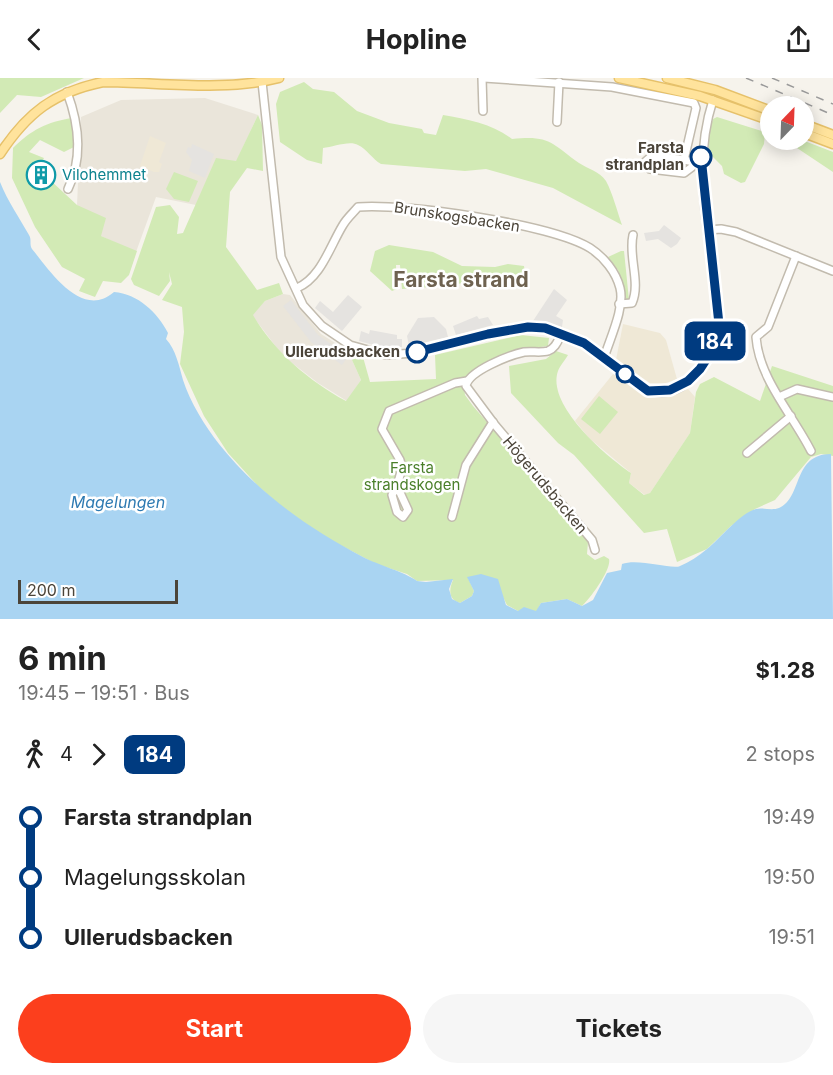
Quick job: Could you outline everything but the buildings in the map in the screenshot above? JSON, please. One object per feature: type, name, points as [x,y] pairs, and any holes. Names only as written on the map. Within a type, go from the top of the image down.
[{"type":"main road","points":[[0,154],[24,121],[47,102],[67,92],[103,82],[204,84],[262,82],[279,78]]},
{"type":"main road","points":[[618,78],[712,100],[760,117]]},
{"type":"main road","points":[[667,78],[715,90],[760,107]]},
{"type":"main road","points":[[712,100],[715,90]]},
{"type":"main road","points":[[814,128],[833,135]]},
{"type":"main road","points":[[814,137],[833,144]]},
{"type":"street","points":[[483,111],[483,78],[559,82],[628,90],[694,103],[696,108],[684,160]]},
{"type":"street","points":[[262,82],[282,257],[303,305],[322,326],[350,345],[378,354],[414,353],[528,327],[562,333],[584,343],[648,391],[675,388],[700,369],[711,352],[719,324],[697,162],[712,100]]},
{"type":"street","points":[[557,122],[559,82]]},
{"type":"street","points":[[67,92],[78,127],[74,176],[68,189]]},
{"type":"street","points":[[653,155],[697,162],[684,173],[650,169],[645,162],[653,155]]},
{"type":"street","name":"Brunskogsbacken","points":[[297,288],[306,284],[315,275],[345,222],[358,207],[381,205],[483,219],[569,238],[598,253],[607,264],[620,289],[619,304],[604,358]]},
{"type":"street","points":[[708,230],[728,230],[833,272]]},
{"type":"street","name":"Brunskogsbacken","points":[[619,304],[632,303],[636,295],[630,250],[633,235]]},
{"type":"street","points":[[796,256],[768,327],[756,337],[764,367],[811,452]]},
{"type":"street","points":[[397,486],[402,468],[400,459],[382,429],[388,411],[455,383],[467,381],[475,374],[513,356],[548,351],[556,346],[562,333]]},
{"type":"street","name":"Högerudsbacken","points":[[467,381],[469,393],[592,540],[595,550]]},
{"type":"street","points":[[779,397],[797,389],[833,397]]},
{"type":"street","points":[[747,453],[791,416]]},
{"type":"street","name":"Högerudsbacken","points":[[452,517],[466,465],[493,422]]},
{"type":"shaded area","points":[[205,98],[258,115],[236,162],[216,159],[196,205],[156,197],[136,252],[101,236],[77,205],[81,117],[121,100]]},
{"type":"shaded area","points":[[150,136],[166,143],[159,162],[162,164],[159,172],[140,166]]},
{"type":"shaded area","points":[[192,144],[214,154],[205,178],[189,171],[192,160],[186,152]]},
{"type":"shaded area","points":[[664,225],[681,238],[677,244],[671,248],[658,239],[646,241],[644,233],[659,231]]},
{"type":"shaded area","points":[[554,289],[567,300],[556,316],[563,320],[562,327],[533,321]]},
{"type":"shaded area","points":[[283,294],[290,295],[321,334],[354,355],[352,360],[361,380],[347,401],[318,383],[283,356],[252,315],[265,301]]},
{"type":"shaded area","points":[[348,295],[362,307],[342,331],[315,308],[320,301],[333,312]]},
{"type":"shaded area","points":[[291,300],[318,335],[348,356],[342,365],[311,342],[283,306]]},
{"type":"shaded area","points":[[477,316],[479,319],[488,317],[493,325],[456,335],[453,326]]},
{"type":"shaded area","points":[[434,317],[446,329],[448,337],[409,346],[407,336],[418,318]]},
{"type":"shaded area","points":[[623,324],[660,333],[666,340],[677,379],[663,384],[650,383],[616,360]]},
{"type":"shaded area","points":[[370,330],[397,335],[397,339],[402,339],[402,347],[377,346],[359,341],[361,331],[369,334]]},
{"type":"shaded area","points":[[613,374],[647,394],[664,397],[688,389],[695,397],[690,433],[650,493],[645,495],[629,483],[631,473],[589,438],[575,421]]},
{"type":"green space","points":[[0,78],[84,78],[41,97],[17,95],[0,113]]},
{"type":"green space","points":[[304,82],[313,89],[334,92],[357,111],[389,123],[422,129],[424,133],[436,135],[443,115],[488,126],[512,139],[535,138],[549,142],[579,163],[597,172],[606,181],[622,225],[553,188],[486,169],[465,171],[381,164],[361,147],[351,143],[323,148],[322,164],[307,160],[280,142],[276,104],[280,92]]},
{"type":"green space","name":"Farsta strandskogen","points":[[258,115],[262,125],[263,171],[247,168],[230,192],[226,247],[257,290],[279,283],[283,294],[265,301],[253,315],[282,353],[319,384],[346,401],[361,380],[352,360],[354,355],[363,357],[370,382],[436,379],[435,355],[521,335],[549,338],[548,346],[506,355],[464,386],[465,395],[584,534],[588,542],[587,554],[595,560],[604,556],[609,559],[604,576],[582,606],[567,599],[541,603],[537,611],[518,611],[507,605],[501,593],[468,578],[474,591],[472,596],[460,603],[456,602],[451,597],[453,580],[417,581],[407,574],[376,564],[325,537],[291,515],[258,486],[228,453],[204,416],[180,364],[184,332],[182,307],[162,300],[172,284],[169,272],[170,281],[159,296],[134,285],[131,279],[156,207],[170,205],[179,217],[177,234],[183,233],[216,158],[236,161]]},
{"type":"green space","points":[[717,117],[760,130],[761,150],[745,182],[741,183],[724,174],[722,166],[709,153],[709,132],[713,119]]},
{"type":"green space","points":[[72,118],[74,147],[64,152],[40,140],[29,152],[44,158],[41,164],[31,170],[40,185],[50,180],[77,205],[106,218],[101,236],[137,251],[129,275],[121,283],[103,281],[95,297],[79,291],[85,279],[62,267],[35,227],[12,178],[13,148],[26,136],[40,128]]},
{"type":"green space","points":[[814,145],[833,152],[833,172],[800,150],[814,150]]},
{"type":"green space","points":[[174,172],[198,181],[189,202],[174,199],[166,189]]},
{"type":"green space","points":[[389,245],[433,252],[462,266],[495,267],[508,264],[524,266],[525,273],[445,286],[402,289],[400,265],[396,265],[397,289],[392,291],[370,271],[375,251]]},
{"type":"green space","points":[[624,251],[629,300],[626,299],[618,270],[608,257]]},
{"type":"green space","points":[[556,351],[568,355],[558,371],[557,384],[561,399],[569,414],[607,455],[631,473],[629,483],[644,495],[650,493],[690,433],[696,392],[700,384],[714,377],[760,401],[772,366],[833,386],[833,456],[821,454],[811,457],[775,500],[755,509],[731,526],[707,549],[677,562],[667,529],[644,533],[574,455],[558,443],[511,393],[509,366],[546,359]]},
{"type":"green space","points":[[599,396],[618,412],[600,434],[581,419]]},
{"type":"water","name":"Magelungen","points":[[0,182],[29,235],[32,249],[57,280],[79,296],[90,300],[102,299],[114,292],[131,296],[146,305],[168,333],[166,339],[175,353],[186,388],[198,414],[234,462],[285,508],[323,534],[363,557],[417,581],[453,579],[449,589],[452,599],[460,603],[472,596],[474,591],[467,577],[481,574],[498,579],[506,605],[518,611],[524,607],[536,611],[541,603],[567,599],[582,606],[593,600],[607,573],[621,570],[622,564],[637,562],[670,567],[680,566],[704,552],[750,511],[779,508],[787,503],[804,468],[810,461],[819,456],[831,454],[833,619],[0,619]]},
{"type":"railway","points":[[746,78],[833,115]]},
{"type":"railway","points":[[772,78],[833,104]]},
{"type":"bus line","name":"184","points":[[417,352],[488,334],[528,327],[545,328],[570,335],[584,343],[648,391],[670,390],[688,381],[700,369],[711,352],[719,324],[701,157]]},
{"type":"place","name":"Farsta strandplan","points":[[701,157]]},
{"type":"place","name":"Vilohemmet","points":[[41,175]]},
{"type":"place","name":"Ullerudsbacken","points":[[417,352]]},
{"type":"district","name":"Farsta strand","points":[[461,280]]}]
